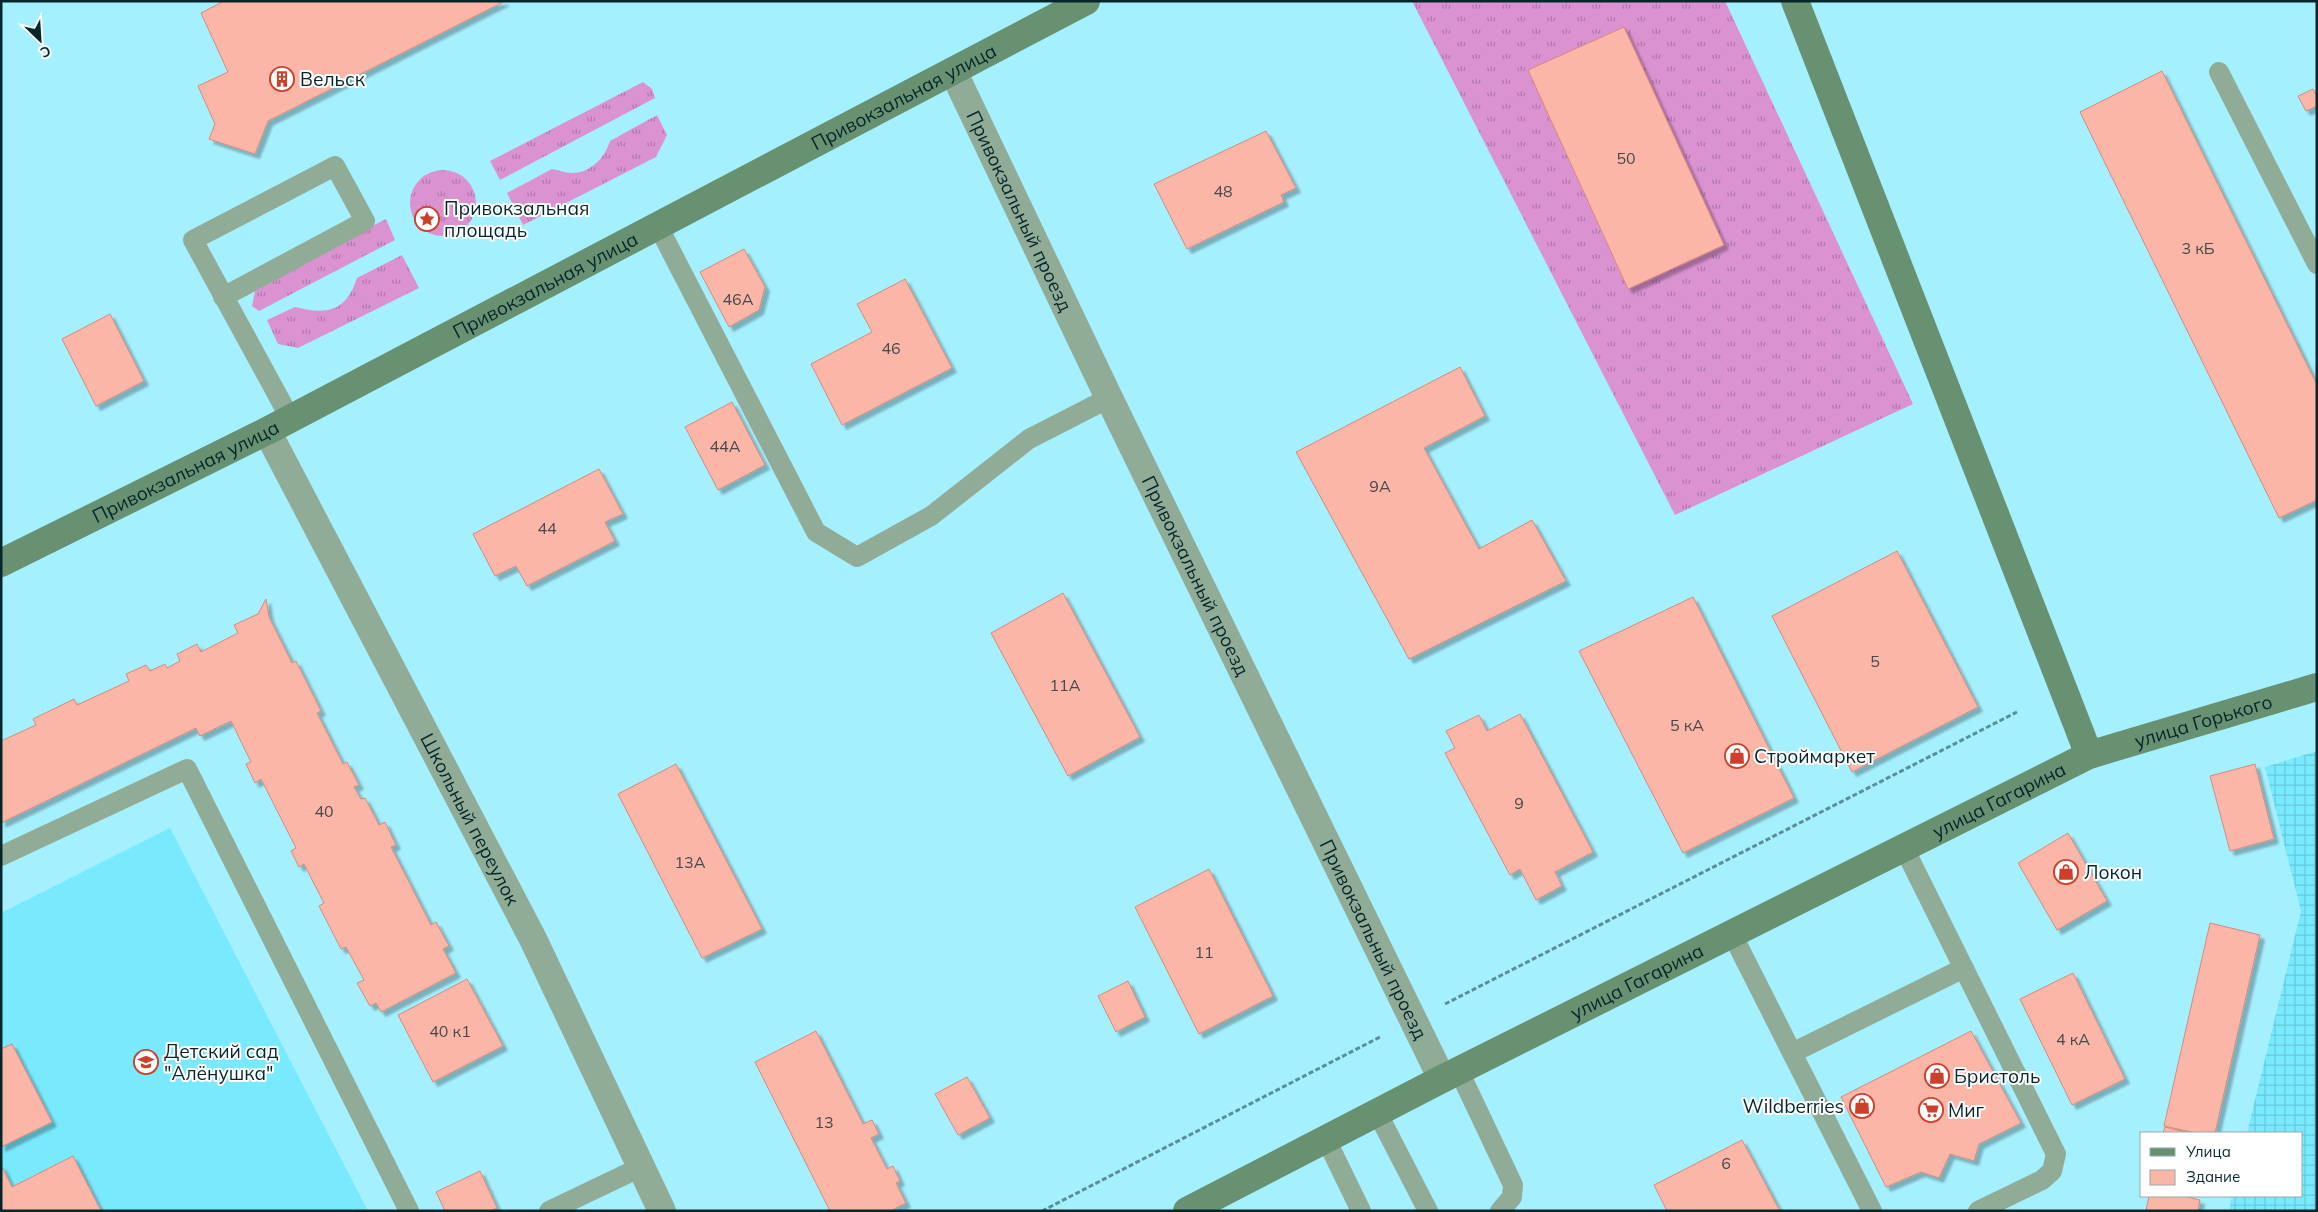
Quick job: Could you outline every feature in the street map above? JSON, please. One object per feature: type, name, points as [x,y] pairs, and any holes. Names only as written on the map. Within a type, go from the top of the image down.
[{"type":"street","name":"Привокзальная улица","points":[[1,563],[279,424],[657,224],[1086,1]]},
{"type":"street","points":[[1795,1],[2089,755]]},
{"type":"street","name":"Привокзальный проезд","points":[[953,71],[1109,398],[1414,1020],[1450,1075]]},
{"type":"street","name":"Школьный переулок","points":[[279,424],[533,939],[662,1211]]},
{"type":"street","name":"улица Горького","points":[[2089,755],[2317,687]]},
{"type":"street","name":"улица Гагарина","points":[[1187,1211],[1450,1075],[2089,755]]},
{"type":"lane","points":[[2219,72],[2317,264]]},
{"type":"lane","points":[[223,297],[365,222],[335,166],[193,240],[223,297],[279,424]]},
{"type":"lane","points":[[657,224],[816,532],[857,558],[931,516],[1029,439],[1109,398]]},
{"type":"lane","points":[[1,856],[187,769],[409,1211]]},
{"type":"lane","points":[[1904,848],[2056,1154],[2052,1171],[2042,1180],[1978,1211]]},
{"type":"lane","points":[[1732,934],[1872,1211]]},
{"type":"lane","points":[[1792,1053],[1964,968]]},
{"type":"lane","points":[[1450,1075],[1513,1185],[1512,1197],[1500,1211]]},
{"type":"lane","points":[[1378,1112],[1428,1211]]},
{"type":"lane","points":[[1326,1139],[1360,1211]]},
{"type":"lane","points":[[549,1211],[641,1167]]},
{"type":"path","points":[[1042,1211],[2017,712]]},
{"type":"shaded area","points":[[2317,751],[2317,1211],[2229,1211],[2232,1197],[2303,1197],[2303,1132],[2247,1132],[2301,911],[2265,767]]},
{"type":"shaded area","name":"Детский сад \"Алёнушка\"","points":[[170,828],[368,1211],[1,1211],[1,913]]},
{"type":"green space","points":[[1412,1],[1725,1],[1913,404],[1675,515]]},
{"type":"green space","points":[[643,82],[652,89],[655,98],[500,180],[490,161]]},
{"type":"green space","points":[[657,115],[667,135],[656,157],[523,225],[507,193],[552,169],[572,173],[591,167],[605,153],[610,141]]},
{"type":"green space","points":[[443,170],[456,173],[466,180],[473,190],[476,203],[473,216],[466,226],[456,233],[443,236],[430,233],[420,226],[413,216],[410,203],[413,190],[420,180],[430,173]]},
{"type":"green space","points":[[386,219],[395,240],[259,311],[252,306],[256,286]]},
{"type":"green space","points":[[402,255],[419,288],[298,348],[278,344],[267,320],[295,307],[317,311],[334,308],[347,298],[357,278]]},
{"type":"building","name":"Вельск","points":[[224,1],[505,1],[268,121],[255,154],[209,139],[215,124],[198,86],[228,72],[201,13]]},
{"type":"building","points":[[1624,27],[1724,245],[1628,289],[1528,70]]},
{"type":"building","points":[[2162,71],[2317,385],[2317,500],[2279,518],[2080,112]]},
{"type":"building","points":[[2313,89],[2317,97],[2317,106],[2306,111],[2298,96]]},
{"type":"building","points":[[1266,131],[1296,188],[1281,195],[1284,202],[1187,249],[1154,184]]},
{"type":"building","points":[[744,249],[765,287],[759,310],[729,327],[700,272]]},
{"type":"building","points":[[905,279],[952,368],[842,425],[811,364],[872,332],[857,304]]},
{"type":"building","points":[[110,314],[144,381],[96,406],[62,339]]},
{"type":"building","points":[[1460,367],[1485,416],[1424,448],[1479,549],[1532,520],[1566,581],[1409,659],[1296,452]]},
{"type":"building","points":[[732,402],[765,465],[718,490],[685,427]]},
{"type":"building","points":[[599,469],[623,514],[605,522],[615,541],[527,586],[516,566],[495,576],[473,534]]},
{"type":"building","points":[[1897,551],[1978,707],[1852,772],[1772,616]]},
{"type":"building","points":[[1063,593],[1140,737],[1068,776],[991,633]]},
{"type":"building","points":[[1693,597],[1794,798],[1683,853],[1579,651]]},
{"type":"building","points":[[266,599],[269,617],[292,663],[296,661],[321,711],[317,713],[343,764],[347,762],[359,785],[354,787],[361,799],[365,798],[379,825],[385,822],[396,845],[391,847],[431,925],[436,922],[449,946],[443,949],[456,973],[381,1012],[376,1003],[370,1006],[357,983],[364,980],[346,947],[341,949],[319,906],[324,903],[304,864],[299,867],[291,851],[296,848],[261,779],[255,783],[246,764],[251,762],[231,721],[200,736],[196,728],[1,823],[1,741],[36,725],[33,719],[74,699],[77,705],[129,681],[126,674],[146,665],[150,671],[165,664],[167,668],[180,661],[177,654],[197,644],[201,652],[238,633],[234,625],[258,614]]},
{"type":"building","points":[[1520,714],[1593,852],[1555,872],[1562,886],[1536,900],[1520,869],[1510,875],[1445,753],[1455,748],[1446,731],[1479,715],[1487,731]]},
{"type":"building","points":[[676,764],[762,929],[702,958],[618,794]]},
{"type":"building","points":[[2255,764],[2274,839],[2230,851],[2210,776]]},
{"type":"building","points":[[2068,833],[2107,901],[2057,930],[2018,863]]},
{"type":"building","points":[[1209,869],[1273,996],[1199,1034],[1135,907]]},
{"type":"building","points":[[2210,923],[2260,935],[2215,1132],[2191,1132],[2164,1126]]},
{"type":"building","points":[[2073,973],[2125,1079],[2072,1105],[2020,999]]},
{"type":"building","points":[[467,979],[503,1046],[433,1082],[398,1015]]},
{"type":"building","points":[[1128,981],[1145,1017],[1116,1032],[1098,996]]},
{"type":"building","points":[[816,1031],[863,1124],[872,1120],[879,1134],[871,1138],[887,1169],[893,1166],[900,1181],[896,1183],[906,1203],[890,1211],[830,1211],[755,1062]]},
{"type":"building","name":"Миг","points":[[1971,1031],[2021,1123],[1979,1144],[1974,1161],[1950,1154],[1939,1178],[1921,1172],[1886,1187],[1841,1097]]},
{"type":"building","points":[[12,1044],[52,1122],[1,1147],[1,1049]]},
{"type":"building","points":[[967,1077],[990,1118],[958,1135],[935,1094]]},
{"type":"building","points":[[2165,1127],[2185,1132],[2163,1132]]},
{"type":"building","points":[[1742,1140],[1780,1211],[1667,1211],[1654,1185]]},
{"type":"building","points":[[73,1156],[101,1211],[1,1211],[1,1165],[12,1187]]},
{"type":"building","points":[[480,1171],[497,1208],[491,1211],[445,1211],[436,1192]]},
{"type":"building","points":[[2149,1197],[2187,1197],[2200,1200],[2198,1211],[2146,1211]]},
{"type":"place","name":"Вельск","points":[[282,79]]},
{"type":"place","name":"Привокзальная площадь","points":[[427,219]]},
{"type":"place","name":"Строймаркет","points":[[1737,756]]},
{"type":"place","name":"Локон","points":[[2066,872]]},
{"type":"place","name":"Детский сад \"Алёнушка\"","points":[[146,1062]]},
{"type":"place","name":"Бристоль","points":[[1937,1076]]},
{"type":"place","name":"Wildberries","points":[[1862,1106]]},
{"type":"place","name":"Миг","points":[[1931,1110]]}]
